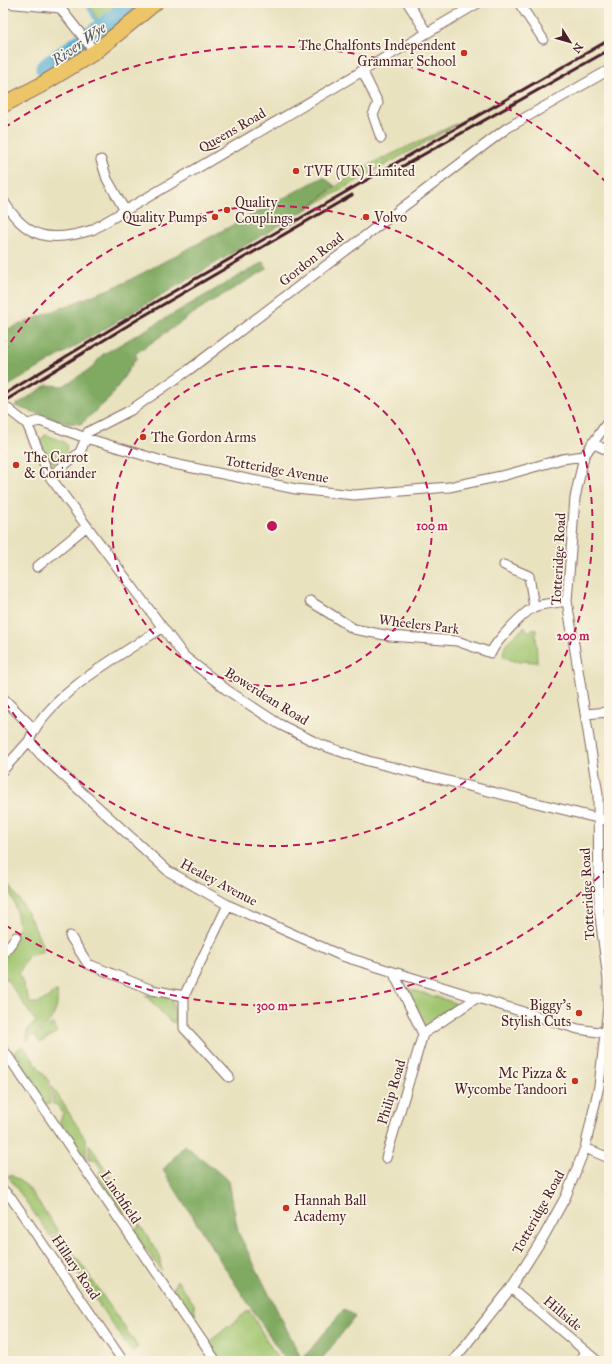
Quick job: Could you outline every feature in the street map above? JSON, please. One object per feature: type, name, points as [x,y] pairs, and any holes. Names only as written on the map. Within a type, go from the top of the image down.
[{"type":"main road","points":[[3,105],[41,85],[95,52],[155,3]]},
{"type":"street","points":[[5,3],[60,8],[95,52]]},
{"type":"street","points":[[408,3],[427,33]]},
{"type":"street","name":"Queens Road","points":[[3,200],[13,217],[29,230],[48,236],[69,237],[92,230],[124,209],[478,3]]},
{"type":"street","points":[[519,3],[543,39]]},
{"type":"street","points":[[362,70],[378,103],[373,115],[381,138]]},
{"type":"street","name":"Gordon Road","points":[[86,438],[88,432],[131,410],[190,370],[507,128],[608,73]]},
{"type":"street","points":[[101,160],[107,179],[124,209]]},
{"type":"street","points":[[3,405],[27,424],[50,477],[80,452],[86,438],[40,421],[27,424]]},
{"type":"street","name":"Totteridge Road","points":[[453,1361],[511,1288],[544,1236],[566,1196],[585,1148],[599,1086],[608,1009],[608,980],[599,908],[598,794],[568,601],[575,498],[584,456],[609,420]]},
{"type":"street","name":"Totteridge Avenue","points":[[86,438],[169,463],[296,489],[354,495],[449,487],[506,475],[562,459],[584,456]]},
{"type":"street","points":[[592,443],[609,451]]},
{"type":"street","name":"Bowerdean Road","points":[[50,477],[184,656],[227,690],[280,724],[319,744],[368,761],[609,821]]},
{"type":"street","points":[[37,567],[87,526]]},
{"type":"street","points":[[504,565],[529,576],[534,607],[568,601]]},
{"type":"street","name":"Wheelers Park","points":[[310,601],[354,629],[390,636],[457,642],[491,653],[508,630],[534,607]]},
{"type":"street","points":[[3,770],[29,741],[34,728],[45,714],[80,683],[162,628]]},
{"type":"street","points":[[3,698],[34,728]]},
{"type":"street","points":[[585,714],[609,712]]},
{"type":"street","name":"Healey Avenue","points":[[29,741],[41,755],[168,871],[228,905],[342,956],[394,974],[478,997],[578,1029],[605,1033]]},
{"type":"street","points":[[228,905],[184,996],[184,1028],[229,1077]]},
{"type":"street","points":[[70,936],[88,964],[152,990],[184,996]]},
{"type":"street","points":[[3,954],[16,937]]},
{"type":"street","points":[[394,974],[423,1034],[478,997]]},
{"type":"street","name":"Philip Road","points":[[386,1158],[423,1034]]},
{"type":"street","name":"Linchfield","points":[[3,1048],[216,1361]]},
{"type":"street","points":[[585,1148],[609,1158]]},
{"type":"street","name":"Hillary Road","points":[[3,1190],[12,1199],[124,1361]]},
{"type":"street","name":"Hillside","points":[[511,1288],[597,1361]]},
{"type":"street","points":[[579,1361],[587,1352]]},
{"type":"green space","points":[[88,3],[126,3],[99,22]]},
{"type":"green space","points":[[469,118],[307,209],[358,170]]},
{"type":"green space","points":[[323,177],[335,186],[307,209],[3,389],[3,331],[124,283]]},
{"type":"green space","points":[[263,262],[267,269],[207,304],[135,354],[137,357],[110,398],[81,424],[66,423],[15,406],[47,385],[63,386],[92,368],[102,355]]},
{"type":"green space","points":[[47,435],[64,442],[67,445],[66,456],[54,464],[48,462],[40,442],[44,436]]},
{"type":"green space","points":[[525,627],[528,632],[535,628],[536,629],[537,662],[513,661],[504,657],[504,648],[513,637]]},
{"type":"green space","points":[[6,881],[28,914],[44,951],[28,956],[19,973],[30,1003],[39,1003],[57,991],[56,1008],[54,1014],[46,1025],[27,1041],[27,1030],[36,1022],[3,974],[3,958],[19,926],[15,905]]},
{"type":"green space","points":[[409,989],[456,1004],[425,1026],[408,992]]},
{"type":"green space","points":[[145,995],[172,995],[175,1023],[171,1022]]},
{"type":"green space","points":[[53,1023],[57,1032],[40,1043],[35,1036]]},
{"type":"green space","points":[[23,1046],[50,1083],[50,1104],[46,1104],[14,1058],[14,1052]]},
{"type":"green space","points":[[52,1086],[86,1140],[86,1160],[59,1123],[63,1113],[56,1104],[53,1104]]},
{"type":"green space","points":[[89,1144],[123,1196],[124,1214],[98,1178],[101,1169],[95,1159],[89,1159]]},
{"type":"green space","points":[[185,1145],[229,1181],[238,1232],[302,1360],[344,1309],[355,1317],[320,1361],[286,1361],[163,1170]]},
{"type":"green space","points":[[11,1175],[27,1186],[58,1231],[50,1236],[8,1176]]},
{"type":"green space","points":[[139,1224],[160,1255],[161,1270],[135,1233]]},
{"type":"green space","points":[[59,1233],[91,1278],[85,1282],[52,1238]]},
{"type":"green space","points":[[92,1280],[138,1347],[132,1352],[85,1285]]},
{"type":"green space","points":[[177,1280],[194,1304],[196,1321],[173,1289]]},
{"type":"green space","points":[[249,1310],[279,1361],[218,1361],[205,1345]]},
{"type":"waterway","points":[[86,3],[100,28]]},
{"type":"waterway","name":"River Wye","points":[[45,68],[114,19],[130,3]]},
{"type":"railway","points":[[3,395],[157,301],[609,40]]},
{"type":"railway","points":[[387,175],[609,50]]},
{"type":"railway","points":[[3,402],[140,318],[352,195]]},
{"type":"place","name":"The Chalfonts Independent Grammar School","points":[[464,53]]},
{"type":"place","name":"TVF (UK) Limited","points":[[296,171]]},
{"type":"place","name":"Quality Couplings","points":[[227,210]]},
{"type":"place","name":"Quality Pumps","points":[[215,217]]},
{"type":"place","name":"Volvo","points":[[366,217]]},
{"type":"place","name":"The Gordon Arms","points":[[143,437]]},
{"type":"place","name":"The Carrot & Coriander","points":[[16,465]]},
{"type":"place","name":"Biggy's Stylish Cuts","points":[[579,1013]]},
{"type":"place","name":"Mc Pizza & Wycombe Tandoori","points":[[575,1081]]},
{"type":"place","name":"Hannah Ball Academy","points":[[286,1208]]}]
